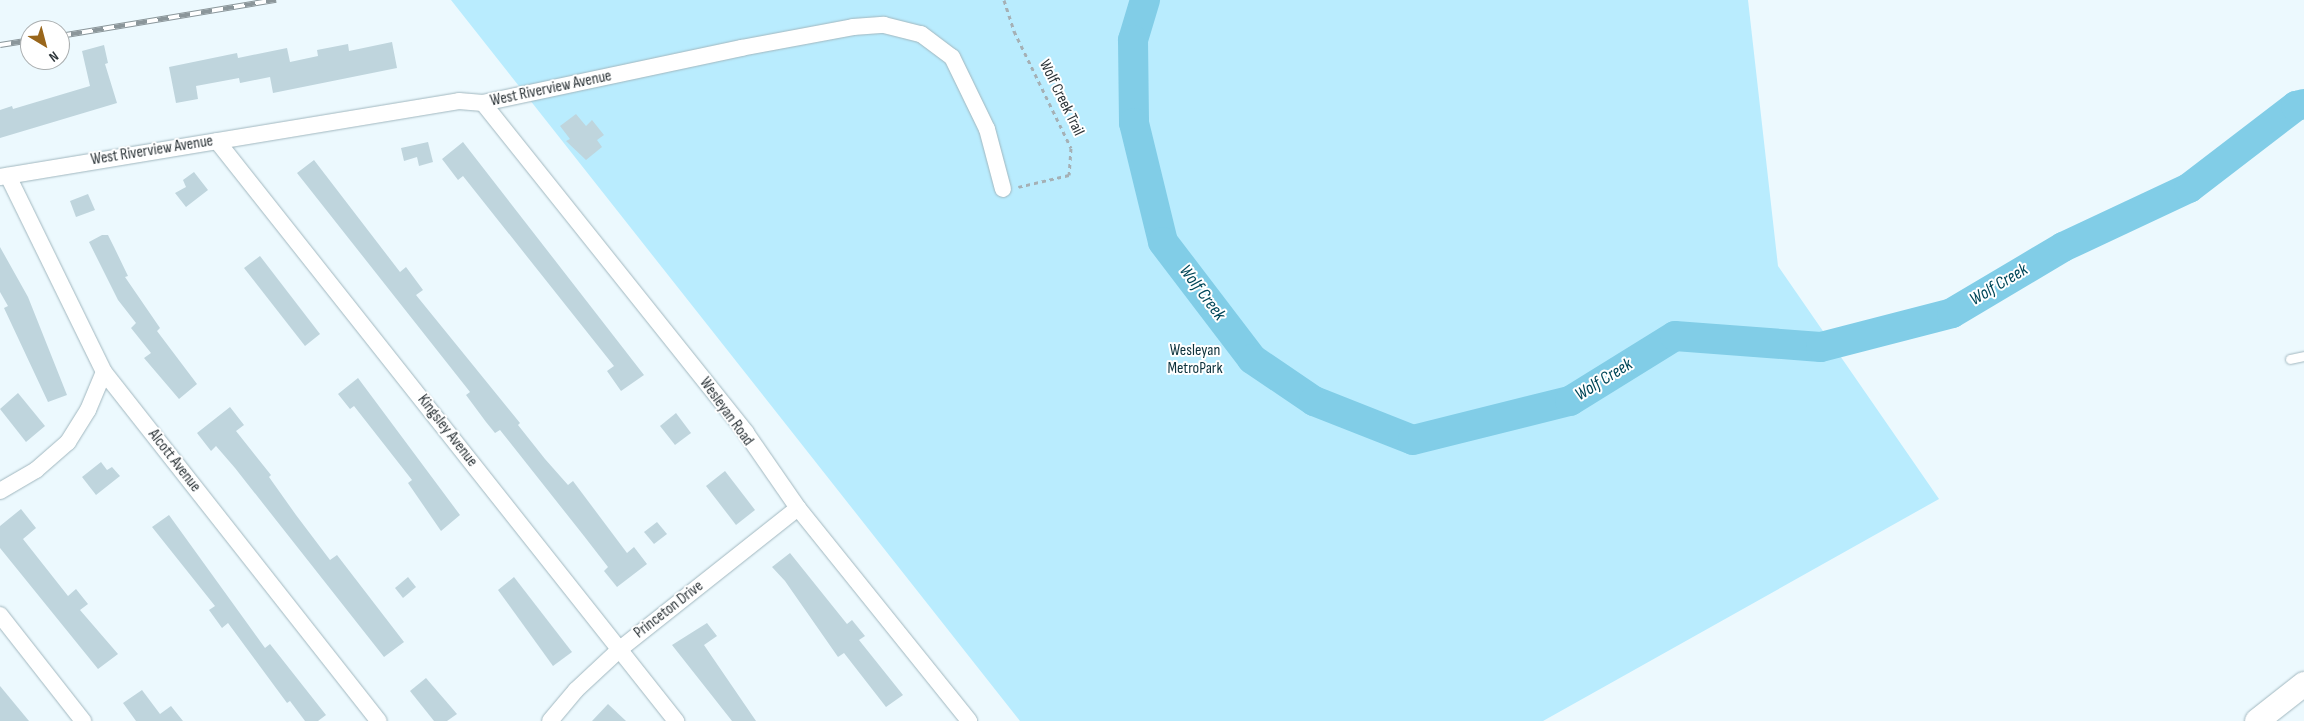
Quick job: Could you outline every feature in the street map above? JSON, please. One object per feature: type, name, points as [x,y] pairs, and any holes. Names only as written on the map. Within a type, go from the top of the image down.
[{"type":"street","name":"West Riverview Avenue","points":[[4,176],[459,101],[483,103],[741,48],[852,28],[884,25],[921,34],[952,57],[987,129],[1003,189]]},
{"type":"street","name":"Wesleyan Road","points":[[483,103],[746,434],[798,508],[969,721]]},
{"type":"street","name":"Kingsley Avenue","points":[[217,141],[676,721]]},
{"type":"street","name":"Alcott Avenue","points":[[4,176],[104,372],[379,721]]},
{"type":"street","points":[[0,491],[36,470],[68,442],[88,410],[104,372]]},
{"type":"street","name":"Princeton Drive","points":[[550,721],[576,690],[620,649],[798,508]]},
{"type":"street","points":[[0,615],[83,721]]},
{"type":"street","points":[[2257,721],[2304,684]]},
{"type":"lane","points":[[2290,360],[2304,356]]},
{"type":"path","name":"Wolf Creek Trail","points":[[1003,189],[1069,175],[1071,148],[1014,31],[1004,0]]},
{"type":"green space","name":"Wesleyan MetroPark","points":[[451,0],[1748,0],[1778,266],[1939,499],[1543,721],[1020,721]]},
{"type":"building","points":[[392,42],[397,68],[273,93],[270,77],[240,83],[239,78],[196,86],[198,99],[176,103],[169,67],[237,53],[238,58],[287,48],[290,62],[318,56],[317,50],[348,44],[349,51]]},
{"type":"building","points":[[104,45],[108,63],[105,64],[117,103],[0,138],[0,110],[12,106],[13,109],[90,86],[82,51]]},
{"type":"building","points":[[576,114],[586,126],[592,120],[604,135],[597,140],[602,147],[586,160],[566,141],[570,139],[560,126]]},
{"type":"building","points":[[428,142],[433,162],[419,166],[417,157],[404,161],[401,148]]},
{"type":"building","points":[[463,142],[644,375],[621,391],[607,371],[614,366],[463,176],[458,180],[442,159]]},
{"type":"building","points":[[314,160],[400,272],[406,267],[423,290],[416,295],[520,423],[518,425],[545,459],[568,485],[573,481],[627,553],[634,547],[647,564],[617,587],[604,571],[608,567],[500,430],[495,433],[486,422],[466,395],[470,392],[297,173]]},
{"type":"building","points":[[194,172],[208,190],[186,207],[175,193],[186,187],[183,180]]},
{"type":"building","points":[[88,194],[95,210],[76,217],[70,201]]},
{"type":"building","points":[[102,235],[108,235],[128,276],[125,277],[160,328],[157,331],[197,384],[179,399],[144,358],[151,353],[131,328],[136,323],[118,300],[89,242]]},
{"type":"building","points":[[0,247],[28,297],[67,395],[48,402],[4,308],[8,306],[0,292]]},
{"type":"building","points":[[260,256],[320,334],[305,346],[244,268]]},
{"type":"building","points":[[358,378],[460,515],[441,531],[408,483],[412,480],[354,406],[350,409],[338,394]]},
{"type":"building","points":[[18,393],[45,426],[26,442],[0,409]]},
{"type":"building","points":[[230,407],[244,425],[236,431],[271,475],[269,477],[296,515],[330,560],[337,555],[404,642],[384,657],[235,468],[216,446],[211,451],[197,433]]},
{"type":"building","points":[[676,413],[691,433],[675,445],[660,426]]},
{"type":"building","points":[[101,462],[107,470],[112,467],[120,476],[96,495],[82,477]]},
{"type":"building","points":[[725,471],[755,510],[736,525],[706,486]]},
{"type":"building","points":[[21,509],[36,528],[23,539],[68,596],[76,589],[88,604],[80,610],[118,654],[98,669],[0,548],[0,526]]},
{"type":"building","points":[[169,515],[265,648],[270,644],[326,715],[318,721],[305,721],[290,701],[287,703],[228,623],[222,628],[209,610],[215,606],[152,527]]},
{"type":"building","points":[[657,522],[667,534],[654,544],[644,532]]},
{"type":"building","points":[[790,553],[847,624],[852,620],[865,636],[859,640],[903,695],[886,707],[844,653],[838,657],[785,581],[772,567]]},
{"type":"building","points":[[408,577],[416,587],[403,598],[395,588]]},
{"type":"building","points":[[514,577],[572,652],[553,666],[498,590]]},
{"type":"building","points":[[707,623],[717,636],[704,645],[756,721],[732,721],[672,645]]},
{"type":"building","points":[[426,678],[457,714],[447,721],[434,721],[410,691]]},
{"type":"building","points":[[0,686],[29,721],[0,721]]},
{"type":"building","points":[[142,690],[160,714],[171,706],[183,721],[136,721],[123,703]]},
{"type":"building","points":[[608,704],[626,721],[592,721]]},
{"type":"waterway","name":"Wolf Creek","points":[[1145,0],[1133,40],[1134,123],[1163,242],[1252,359],[1314,401],[1413,440],[1570,401],[1675,336],[1821,347],[1952,313],[2063,247],[2189,188],[2296,106],[2304,104]]},
{"type":"railway","points":[[70,34],[276,0]]},
{"type":"railway","points":[[0,45],[20,42]]}]
